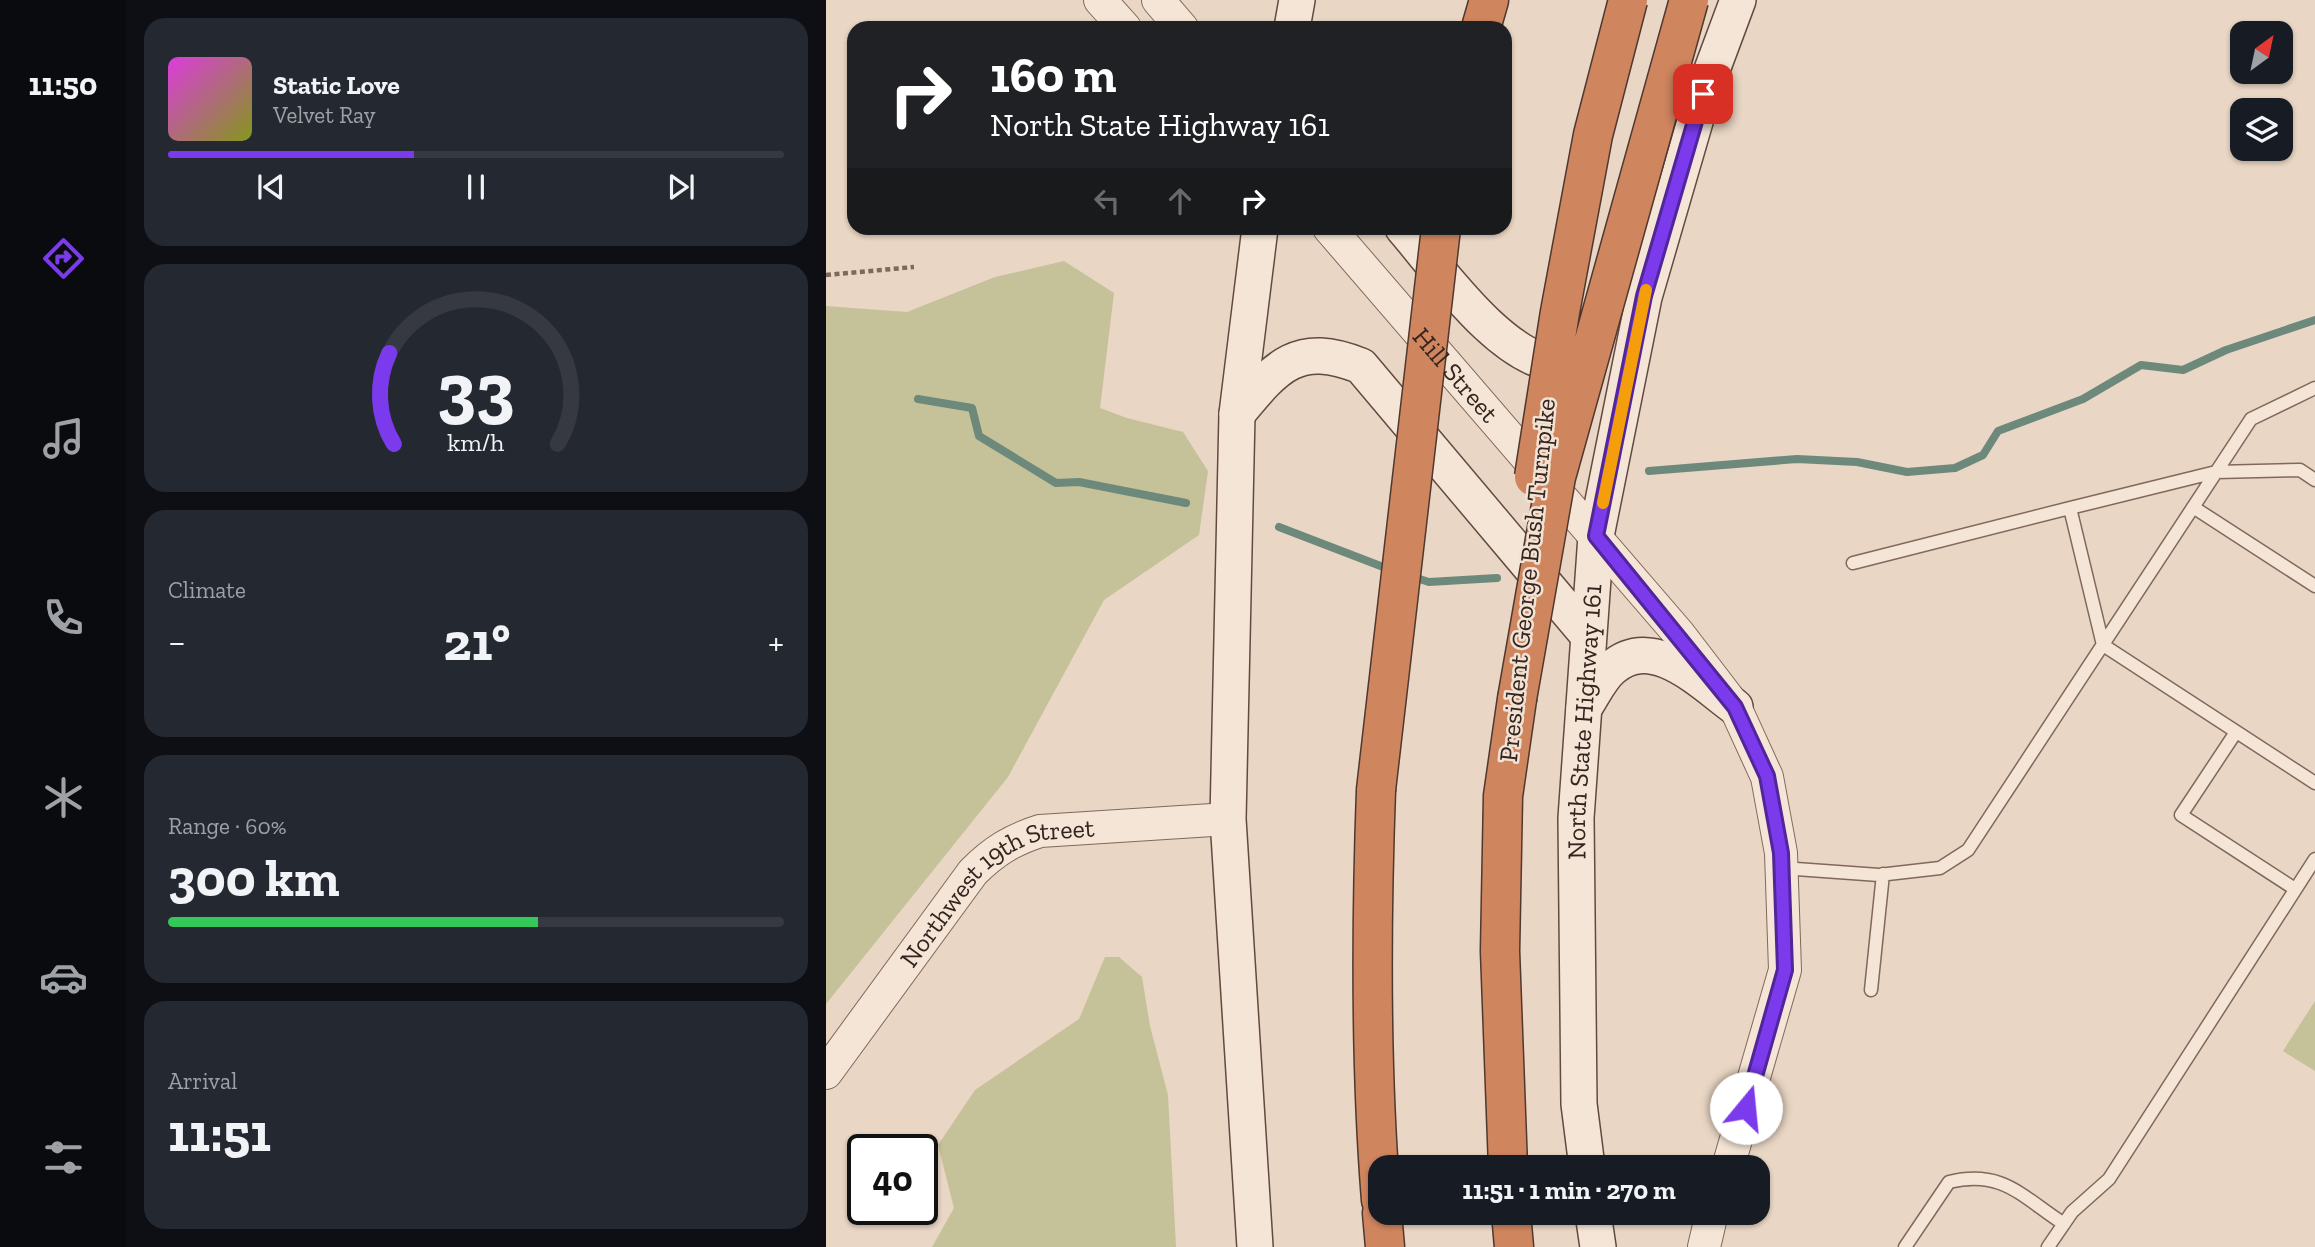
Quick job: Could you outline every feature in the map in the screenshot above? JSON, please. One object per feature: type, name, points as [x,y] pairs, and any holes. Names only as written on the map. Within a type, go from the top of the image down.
[{"type":"highway","points":[[1467,21],[1469,0]]},
{"type":"highway","points":[[1483,21],[1489,0]]},
{"type":"highway","name":"President George Bush Turnpike","points":[[1508,1155],[1500,951],[1503,796],[1517,699],[1532,491],[1558,326],[1593,135],[1628,0]]},
{"type":"highway","points":[[1517,699],[1556,477],[1689,0]]},
{"type":"highway","points":[[1377,1155],[1370,956],[1376,790],[1440,235]]},
{"type":"highway","points":[[1383,1225],[1385,1247]]},
{"type":"highway","points":[[1512,1225],[1514,1247]]},
{"type":"main road","points":[[1293,21],[1297,0]]},
{"type":"main road","name":"North State Highway 161","points":[[1585,1155],[1579,1104],[1576,818],[1596,536],[1644,296],[1703,94],[1738,0]]},
{"type":"main road","points":[[1255,1247],[1228,819],[1237,414],[1259,235]]},
{"type":"main road","points":[[1409,235],[1488,324],[1524,354],[1560,364],[1585,356],[1644,296]]},
{"type":"main road","points":[[1237,414],[1279,366],[1308,354],[1340,358],[1361,366],[1587,634]]},
{"type":"main road","points":[[1584,708],[1611,669],[1632,656],[1642,655],[1673,663],[1735,707]]},
{"type":"main road","points":[[1595,1225],[1598,1247]]},
{"type":"street","points":[[1100,0],[1119,21]]},
{"type":"street","points":[[1158,0],[1176,21]]},
{"type":"street","name":"Hill Street","points":[[1335,235],[1596,536],[1735,707],[1767,776],[1782,869],[1785,970],[1731,1155]]},
{"type":"street","name":"Northwest 19th Street","points":[[826,1073],[974,872],[995,851],[1015,839],[1040,831],[1228,819]]},
{"type":"street","points":[[1704,1247],[1709,1225]]},
{"type":"lane","points":[[1782,869],[1884,874],[1940,868],[1968,850],[2251,419],[2315,388]]},
{"type":"lane","points":[[1853,563],[2216,472],[2300,470],[2315,480]]},
{"type":"lane","points":[[2070,508],[2103,645],[2315,783]]},
{"type":"lane","points":[[2193,508],[2315,586]]},
{"type":"lane","points":[[2236,732],[2181,815],[2295,889]]},
{"type":"lane","points":[[2049,1247],[2071,1212],[2109,1179],[2315,859]]},
{"type":"lane","points":[[1871,990],[1884,874]]},
{"type":"lane","points":[[1905,1247],[1949,1182],[1973,1176],[1996,1179],[2064,1224]]},
{"type":"path","points":[[826,275],[914,267]]},
{"type":"shaded area","points":[[1064,261],[1114,293],[1100,408],[1127,418],[1183,432],[1208,471],[1199,535],[1104,600],[1008,777],[826,1004],[826,306],[907,312],[995,277]]},
{"type":"shaded area","points":[[1105,957],[1119,957],[1142,977],[1150,1026],[1168,1095],[1176,1247],[932,1247],[954,1208],[938,1145],[975,1090],[1079,1019]]},
{"type":"shaded area","points":[[2315,1001],[2315,1071],[2283,1051]]},
{"type":"waterway","points":[[1649,471],[1797,459],[1857,462],[1907,472],[1955,468],[1983,455],[1998,431],[2083,399],[2141,365],[2183,370],[2226,350],[2315,320]]},
{"type":"waterway","points":[[918,399],[972,408],[979,436],[1056,483],[1079,482],[1186,503]]},
{"type":"waterway","points":[[1279,527],[1391,570]]},
{"type":"waterway","points":[[1410,576],[1429,582],[1497,578]]},
{"type":"slow traffic","points":[[1603,503],[1646,290]]},
{"type":"route","points":[[1703,94],[1644,296],[1596,536],[1679,634],[1735,707],[1767,776],[1781,853],[1785,970],[1746,1108]]}]
